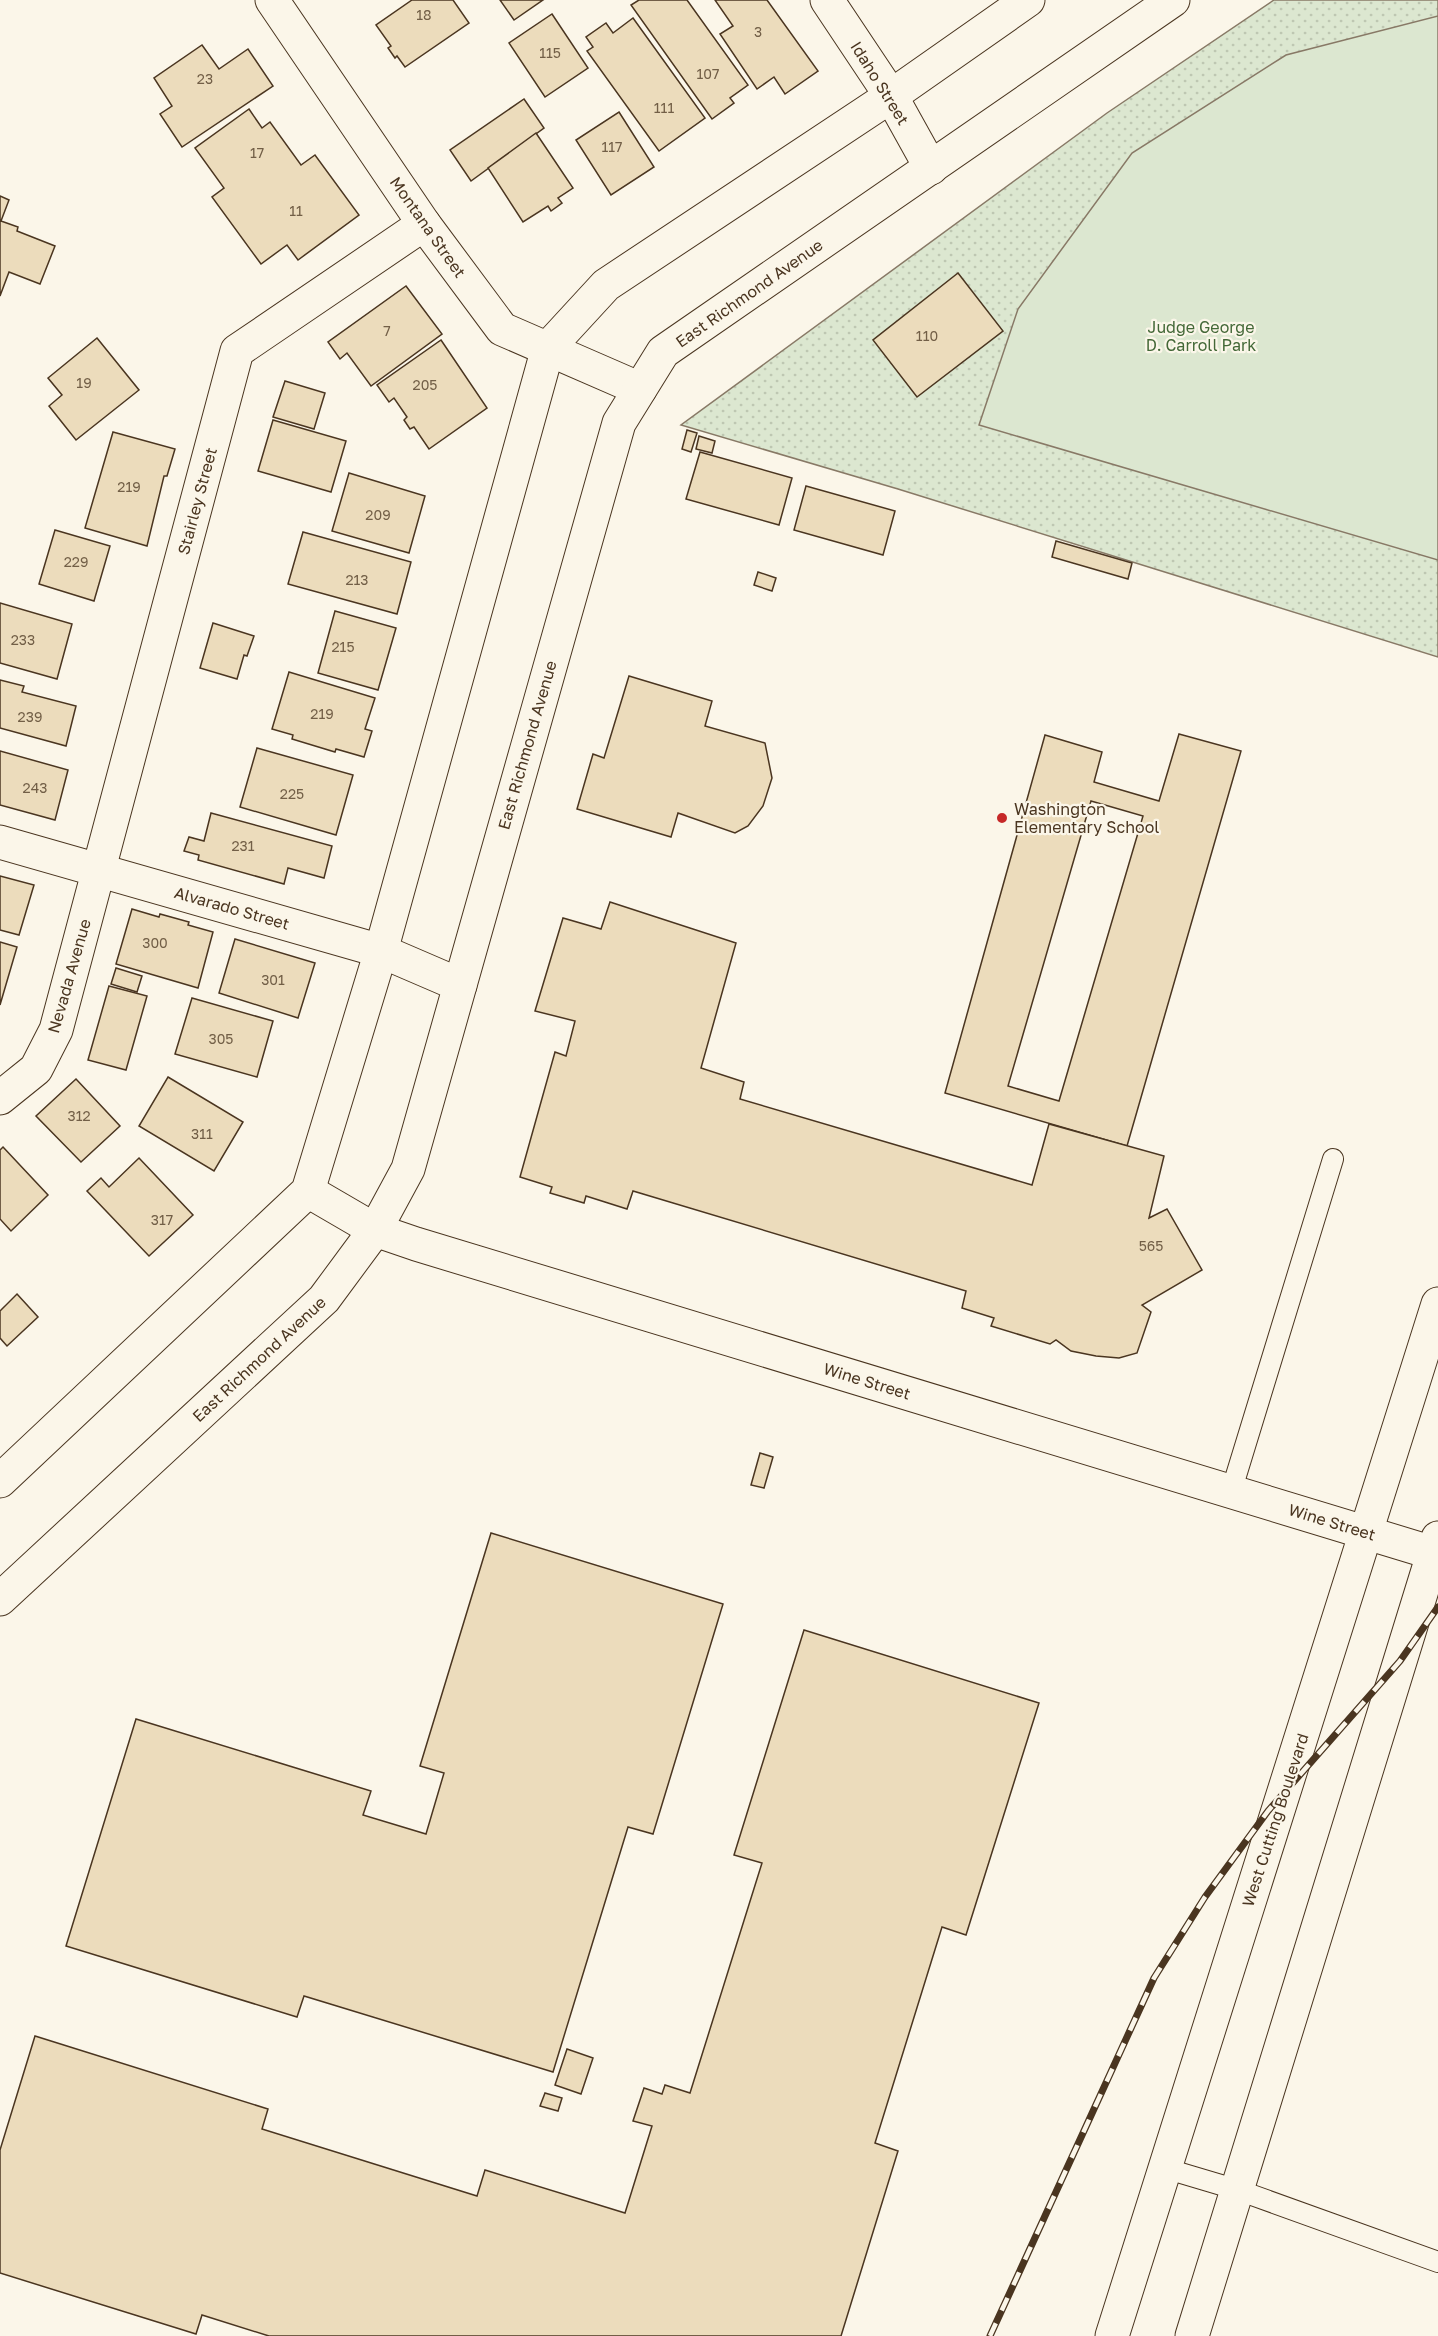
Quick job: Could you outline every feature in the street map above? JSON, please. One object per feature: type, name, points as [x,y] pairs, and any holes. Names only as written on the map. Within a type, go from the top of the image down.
[{"type":"street","name":"Montana Street","points":[[272,0],[424,224],[502,329],[640,389]]},
{"type":"street","name":"Idaho Street","points":[[827,0],[891,96],[931,168]]},
{"type":"street","points":[[0,1481],[308,1191],[381,951],[548,348],[606,285],[891,96],[1028,0]]},
{"type":"street","name":"East Richmond Avenue","points":[[0,1599],[324,1299],[375,1230],[408,1169],[619,423],[663,352],[1173,0]]},
{"type":"street","name":"Stairley Street","points":[[98,869],[237,351],[424,224]]},
{"type":"street","name":"Alvarado Street","points":[[0,842],[381,951],[460,985]]},
{"type":"street","name":"Nevada Avenue","points":[[0,1098],[36,1069],[56,1030],[98,869]]},
{"type":"street","name":"Wine Street","points":[[308,1191],[375,1230],[1231,1492],[1367,1532],[1436,1546]]},
{"type":"street","name":"West Cutting Boulevard","points":[[1112,2336],[1438,1304]]},
{"type":"street","points":[[1192,2336],[1436,1546]]},
{"type":"lane","points":[[1231,1492],[1333,1159]]},
{"type":"lane","points":[[1164,2168],[1238,2190],[1438,2262]]},
{"type":"green space","name":"Judge George D. Carroll Park","points":[[1274,0],[1438,0],[1438,657],[898,489],[681,425],[1107,113]]},
{"type":"green space","points":[[1438,16],[1438,560],[979,425],[1018,309],[1132,153],[1286,55]]},
{"type":"building","points":[[412,0],[453,0],[469,23],[405,67],[388,48],[391,46],[376,25]]},
{"type":"building","points":[[500,0],[543,0],[514,20]]},
{"type":"building","points":[[639,0],[687,0],[748,85],[730,98],[734,103],[712,119],[631,5]]},
{"type":"building","points":[[715,0],[767,0],[818,71],[785,94],[774,77],[757,89],[720,34],[733,26]]},
{"type":"building","points":[[552,14],[588,68],[545,97],[509,43]]},
{"type":"building","points":[[633,18],[705,118],[659,151],[587,51],[593,47],[586,37],[606,23],[613,33]]},
{"type":"building","points":[[202,45],[219,69],[248,49],[273,86],[182,147],[160,114],[172,106],[154,78]]},
{"type":"building","points":[[524,99],[544,128],[471,181],[450,150]]},
{"type":"building","points":[[249,109],[262,128],[270,122],[301,165],[315,155],[359,215],[298,260],[287,245],[261,264],[212,197],[224,188],[195,148]]},
{"type":"building","points":[[619,112],[654,167],[611,195],[576,140]]},
{"type":"building","points":[[536,133],[573,188],[558,198],[562,203],[551,211],[548,206],[523,222],[488,168]]},
{"type":"building","points":[[0,196],[9,200],[1,221],[18,227],[17,231],[55,246],[40,284],[9,272],[0,296]]},
{"type":"building","points":[[958,273],[1003,331],[917,397],[873,340]]},
{"type":"building","points":[[406,286],[442,334],[371,386],[347,353],[340,359],[328,342]]},
{"type":"building","points":[[97,338],[139,390],[76,440],[49,406],[62,395],[48,378]]},
{"type":"building","points":[[441,340],[487,408],[429,449],[414,427],[410,429],[404,420],[407,417],[394,398],[389,402],[377,385]]},
{"type":"building","points":[[285,381],[325,393],[314,429],[273,417]]},
{"type":"building","points":[[273,420],[346,441],[331,492],[258,471]]},
{"type":"building","points":[[687,430],[697,433],[691,452],[682,449]]},
{"type":"building","points":[[113,432],[175,449],[167,476],[164,476],[147,546],[85,528]]},
{"type":"building","points":[[699,436],[715,441],[712,453],[696,449]]},
{"type":"building","points":[[700,452],[792,478],[779,525],[686,499]]},
{"type":"building","points":[[349,473],[425,496],[409,553],[332,531]]},
{"type":"building","points":[[806,486],[895,511],[883,555],[794,530]]},
{"type":"building","points":[[55,530],[110,546],[94,601],[39,584]]},
{"type":"building","points":[[303,532],[411,562],[397,614],[288,584]]},
{"type":"building","points":[[1056,541],[1132,563],[1128,579],[1052,557]]},
{"type":"building","points":[[758,572],[776,578],[772,591],[754,585]]},
{"type":"building","points":[[0,603],[72,624],[57,679],[0,663]]},
{"type":"building","points":[[335,611],[396,628],[378,690],[318,673]]},
{"type":"building","points":[[213,623],[254,636],[247,656],[244,655],[237,679],[200,668]]},
{"type":"building","points":[[289,672],[375,698],[365,729],[372,731],[364,757],[336,749],[335,752],[292,739],[293,735],[272,729]]},
{"type":"building","points":[[629,676],[712,701],[705,726],[765,743],[772,778],[763,806],[748,826],[735,833],[678,813],[671,837],[577,809],[593,754],[604,758]]},
{"type":"building","points":[[0,680],[24,686],[22,692],[76,706],[66,746],[0,728]]},
{"type":"building","points":[[1179,734],[1241,751],[1127,1146],[945,1093],[1045,735],[1102,752],[1094,782],[1159,801]],"holes":[[[1091,801],[1143,816],[1059,1101],[1008,1086]]]},
{"type":"building","points":[[257,748],[353,775],[336,835],[240,807]]},
{"type":"building","points":[[0,751],[68,770],[55,820],[0,805]]},
{"type":"building","points":[[211,813],[332,846],[324,878],[288,868],[284,884],[198,860],[199,855],[184,851],[189,837],[204,841]]},
{"type":"building","points":[[0,876],[34,885],[19,935],[0,930]]},
{"type":"building","points":[[610,902],[736,943],[701,1068],[744,1082],[740,1099],[1032,1185],[1049,1124],[1164,1156],[1149,1218],[1167,1209],[1202,1270],[1142,1305],[1151,1312],[1137,1353],[1119,1358],[1096,1356],[1071,1351],[1056,1340],[1050,1344],[991,1326],[994,1318],[962,1308],[966,1291],[633,1191],[627,1209],[586,1196],[584,1203],[550,1193],[552,1187],[520,1177],[555,1052],[566,1056],[575,1021],[535,1011],[563,918],[601,929]]},
{"type":"building","points":[[132,909],[189,922],[188,925],[213,932],[198,988],[116,964]]},
{"type":"building","points":[[235,939],[315,963],[298,1018],[219,993]]},
{"type":"building","points":[[0,942],[17,947],[0,1005]]},
{"type":"building","points":[[116,968],[142,976],[137,992],[111,984]]},
{"type":"building","points":[[109,986],[147,996],[126,1070],[88,1060]]},
{"type":"building","points":[[192,998],[273,1021],[257,1077],[175,1054]]},
{"type":"building","points":[[168,1077],[243,1122],[214,1171],[139,1126]]},
{"type":"building","points":[[76,1079],[120,1126],[81,1162],[36,1116]]},
{"type":"building","points":[[3,1147],[48,1195],[11,1231],[0,1219],[0,1150]]},
{"type":"building","points":[[139,1158],[193,1215],[149,1256],[87,1191],[101,1178],[109,1187]]},
{"type":"building","points":[[17,1294],[38,1317],[7,1346],[0,1338],[0,1311]]},
{"type":"building","points":[[760,1453],[773,1457],[764,1488],[751,1485]]},
{"type":"building","points":[[491,1533],[723,1604],[653,1834],[628,1827],[553,2072],[304,1996],[297,2017],[66,1946],[136,1719],[371,1791],[363,1815],[426,1834],[444,1773],[420,1766]]},
{"type":"building","points":[[804,1630],[1039,1703],[966,1935],[942,1927],[875,2143],[898,2151],[841,2336],[269,2336],[202,2315],[196,2334],[0,2273],[0,2150],[35,2036],[268,2109],[262,2129],[477,2196],[485,2170],[625,2213],[652,2126],[633,2121],[644,2088],[662,2094],[665,2085],[690,2093],[762,1863],[734,1855]]},
{"type":"building","points":[[567,2049],[593,2058],[581,2094],[555,2085]]},
{"type":"building","points":[[545,2093],[562,2098],[558,2111],[540,2106]]},
{"type":"railway","points":[[990,2336],[1154,1978],[1205,1897],[1268,1811],[1400,1661],[1438,1607]]},
{"type":"place","name":"Washington Elementary School","points":[[1002,818]]}]
